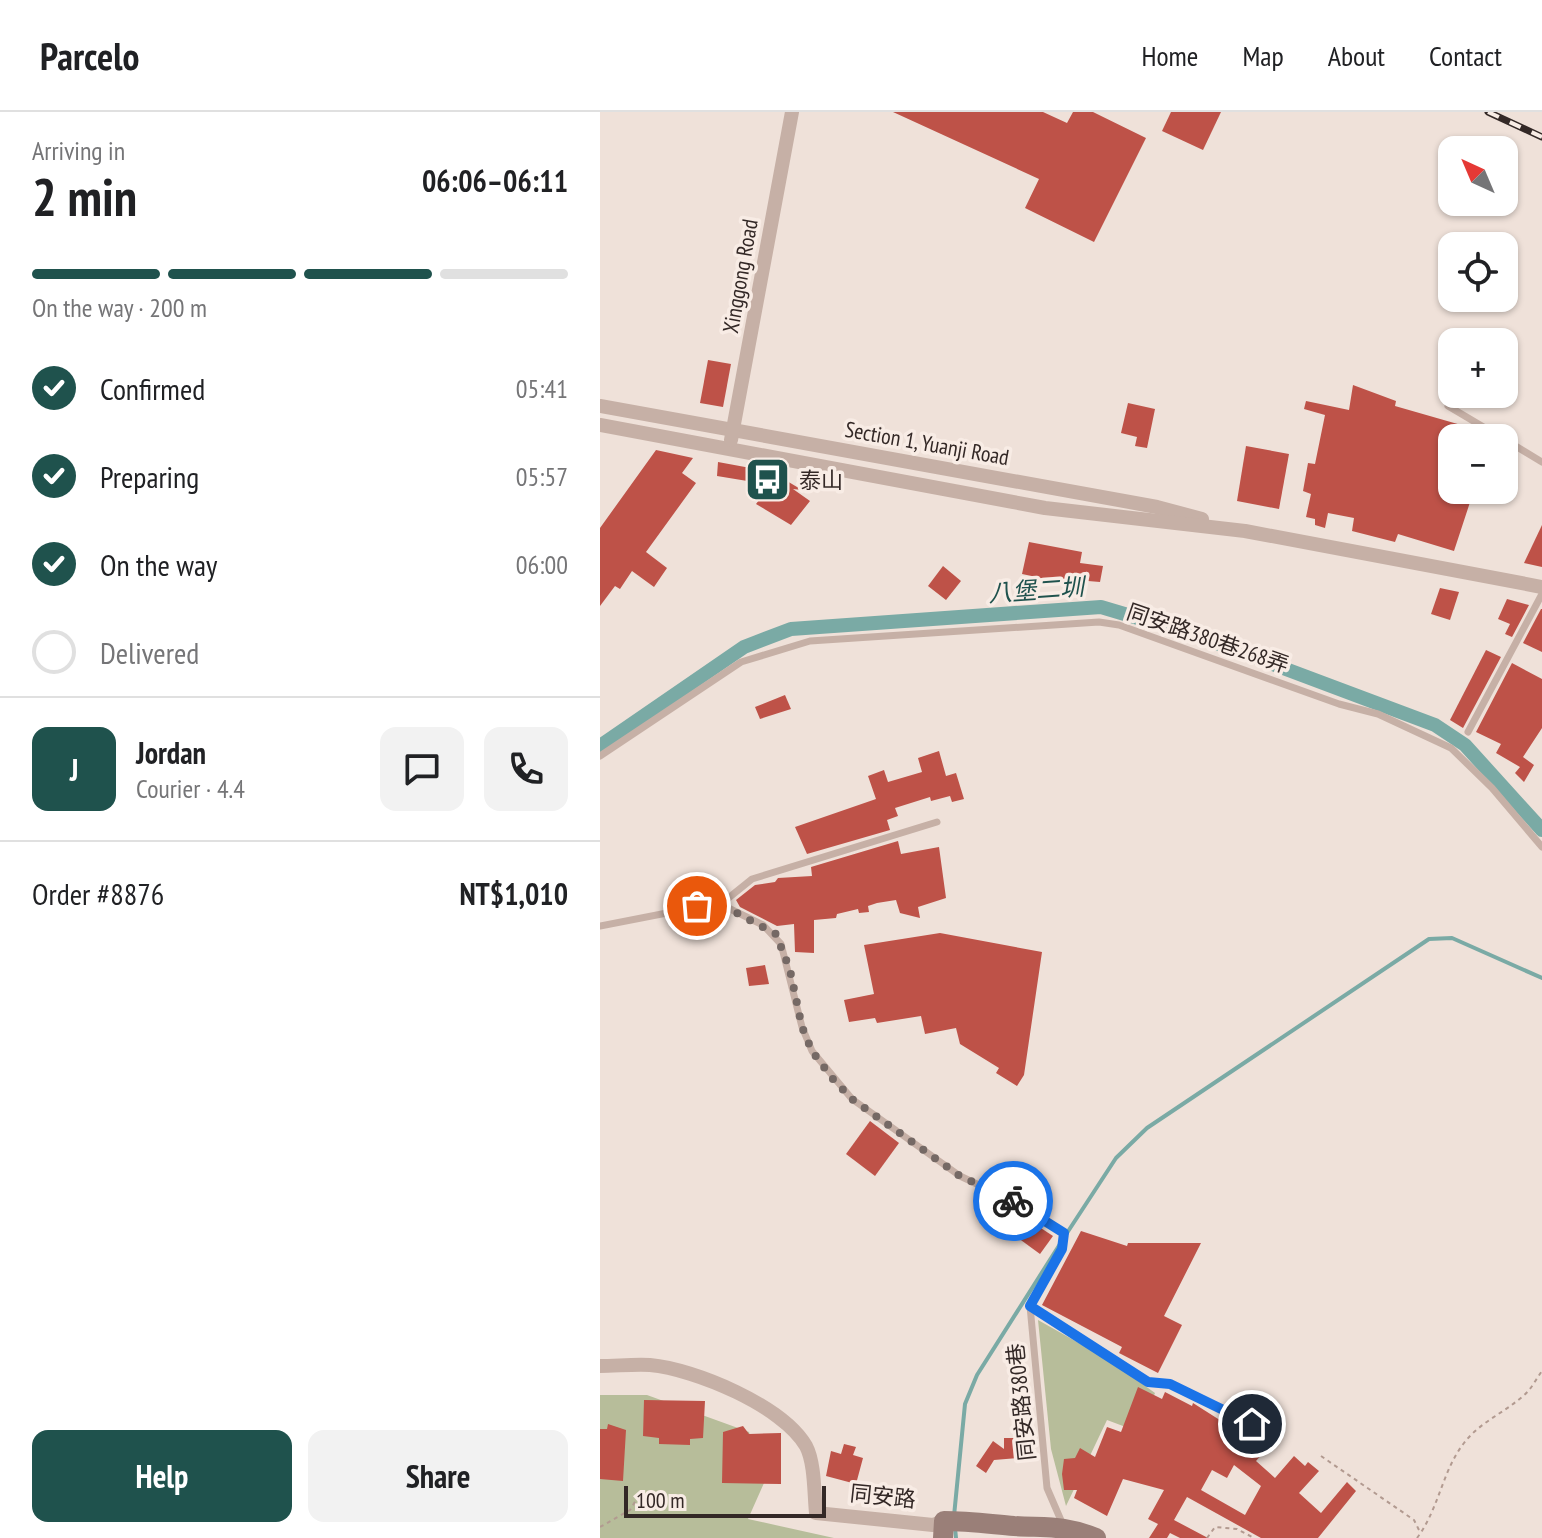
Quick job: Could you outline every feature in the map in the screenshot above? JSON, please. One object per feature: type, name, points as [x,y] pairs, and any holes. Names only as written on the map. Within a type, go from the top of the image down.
[{"type":"street","name":"Xinggong Road","points":[[729,448],[792,112]]},
{"type":"street","name":"Section 1, Yuanji Road","points":[[600,406],[1157,507],[1245,531]]},
{"type":"street","name":"Section 1, Yuanji Road","points":[[600,425],[1045,508],[1245,531],[1542,587]]},
{"type":"street","name":"同安路","points":[[600,1366],[650,1365],[684,1373],[763,1405],[789,1425],[807,1448],[816,1513],[933,1525],[943,1530],[1063,1525],[1096,1538]]},
{"type":"lane","points":[[1451,408],[1478,424]]},
{"type":"lane","points":[[1518,448],[1542,462]]},
{"type":"lane","points":[[1468,732],[1542,594]]},
{"type":"lane","name":"同安路380巷268弄","points":[[600,756],[741,662],[771,650],[810,641],[1099,622],[1119,625],[1339,704],[1378,714],[1451,748],[1492,788],[1542,847]]},
{"type":"lane","points":[[600,926],[721,904],[752,879],[937,822]]},
{"type":"lane","points":[[721,904],[776,934],[812,1051],[852,1099],[960,1176],[1023,1206],[1064,1233],[1062,1249],[1030,1306],[1148,1382],[1170,1384],[1252,1424]]},
{"type":"lane","name":"同安路380巷","points":[[1030,1306],[1047,1488],[1063,1525]]},
{"type":"path","points":[[1417,1538],[1431,1519],[1458,1451],[1476,1428],[1524,1396],[1542,1371]]},
{"type":"path","points":[[1321,1456],[1414,1520],[1420,1533]]},
{"type":"path","points":[[600,1527],[630,1510],[638,1497]]},
{"type":"path","points":[[1207,1538],[1215,1527],[1226,1526],[1254,1538]]},
{"type":"green space","points":[[1038,1320],[1109,1360],[1155,1393],[1139,1432],[1107,1420],[1066,1506],[1051,1449]]},
{"type":"green space","points":[[600,1395],[647,1395],[749,1432],[764,1483],[748,1519],[834,1538],[600,1538]]},
{"type":"building","points":[[893,112],[1043,112],[1067,123],[1073,112],[1093,112],[1146,138],[1094,242],[1025,208],[1039,179]]},
{"type":"building","points":[[1171,112],[1221,112],[1203,150],[1162,131]]},
{"type":"building","points":[[708,360],[731,364],[723,407],[700,403]]},
{"type":"building","points":[[1353,385],[1396,401],[1395,406],[1458,424],[1438,424],[1438,504],[1469,504],[1454,551],[1398,534],[1395,542],[1352,531],[1354,518],[1328,513],[1325,528],[1315,525],[1315,519],[1306,517],[1311,494],[1303,491],[1308,463],[1315,464],[1325,415],[1304,409],[1306,401],[1349,410]]},
{"type":"building","points":[[1128,403],[1155,409],[1147,448],[1135,446],[1137,437],[1121,433]]},
{"type":"building","points":[[1246,446],[1289,454],[1279,509],[1237,501]]},
{"type":"building","points":[[656,450],[693,458],[682,473],[696,483],[646,552],[667,568],[654,587],[632,571],[620,589],[615,586],[600,606],[600,528]]},
{"type":"building","points":[[718,462],[772,472],[802,490],[793,489],[810,501],[791,525],[756,504],[771,485],[717,476]]},
{"type":"building","points":[[1542,525],[1542,567],[1524,563]]},
{"type":"building","points":[[1029,542],[1082,552],[1080,563],[1103,566],[1100,582],[1076,580],[1075,585],[1022,574]]},
{"type":"building","points":[[943,566],[961,581],[946,600],[928,586]]},
{"type":"building","points":[[1440,588],[1459,592],[1450,620],[1431,614]]},
{"type":"building","points":[[1507,599],[1529,605],[1512,637],[1505,634],[1510,624],[1498,619]]},
{"type":"building","points":[[1542,609],[1542,652],[1523,643]]},
{"type":"building","points":[[1486,650],[1501,657],[1463,728],[1450,720]]},
{"type":"building","points":[[1512,663],[1542,679],[1542,728],[1523,757],[1534,765],[1524,782],[1515,773],[1520,767],[1496,753],[1501,744],[1476,732]]},
{"type":"building","points":[[785,695],[791,709],[760,719],[755,707]]},
{"type":"building","points":[[939,751],[946,776],[956,773],[964,799],[952,802],[950,796],[931,801],[930,797],[895,808],[898,816],[887,820],[890,830],[807,854],[795,827],[876,799],[868,776],[884,770],[888,782],[922,772],[918,758]]},
{"type":"building","points":[[898,841],[901,854],[939,847],[946,898],[918,907],[920,918],[900,913],[896,900],[868,906],[869,912],[859,913],[858,909],[837,914],[836,918],[814,920],[814,953],[795,952],[794,924],[777,926],[740,907],[736,900],[755,885],[775,882],[778,878],[812,876],[811,867]]},
{"type":"building","points":[[940,933],[1042,952],[1024,1075],[1017,1086],[996,1073],[999,1068],[960,1044],[956,1028],[925,1034],[921,1016],[877,1023],[875,1018],[849,1022],[844,1000],[874,994],[864,945]]},
{"type":"building","points":[[765,965],[769,984],[749,986],[746,968]]},
{"type":"building","points":[[870,1121],[899,1143],[875,1176],[846,1154]]},
{"type":"building","points":[[1021,1215],[1053,1236],[1040,1254],[1010,1232]]},
{"type":"building","points":[[1081,1231],[1127,1246],[1128,1243],[1201,1243],[1164,1316],[1182,1325],[1158,1373],[1119,1353],[1122,1347],[1042,1305]]},
{"type":"building","points":[[1138,1387],[1162,1399],[1165,1392],[1192,1406],[1193,1403],[1226,1424],[1259,1438],[1267,1429],[1279,1435],[1256,1461],[1275,1478],[1294,1456],[1305,1466],[1308,1462],[1319,1471],[1299,1493],[1321,1513],[1347,1482],[1356,1491],[1318,1538],[1261,1538],[1187,1497],[1174,1520],[1208,1538],[1180,1538],[1170,1533],[1167,1538],[1149,1538],[1158,1524],[1148,1519],[1164,1490],[1123,1479],[1107,1516],[1074,1498],[1077,1490],[1064,1490],[1064,1459],[1075,1458],[1080,1448],[1095,1457],[1107,1427],[1121,1432]],"holes":[[[1234,1465],[1261,1486],[1245,1515],[1201,1490],[1212,1470],[1227,1478]]]},
{"type":"building","points":[[644,1400],[705,1401],[703,1438],[690,1439],[690,1445],[659,1444],[659,1438],[643,1436]]},
{"type":"building","points":[[608,1424],[626,1430],[623,1481],[600,1479],[600,1429],[607,1429]]},
{"type":"building","points":[[743,1426],[749,1434],[781,1433],[781,1484],[722,1483],[723,1432]]},
{"type":"building","points":[[1004,1438],[1029,1438],[1030,1457],[994,1460],[986,1473],[976,1466],[993,1441],[1004,1449]]},
{"type":"building","points":[[844,1444],[856,1447],[853,1455],[863,1458],[856,1484],[826,1476],[831,1451],[841,1454]]},
{"type":"waterway","name":"八堡二圳","points":[[600,746],[744,647],[791,629],[1101,607],[1195,635],[1435,725],[1465,745],[1542,830]]},
{"type":"waterway","points":[[1065,1236],[1116,1158],[1147,1128],[1429,939],[1452,938],[1542,978]]},
{"type":"waterway","points":[[954,1516],[965,1404],[977,1375],[1060,1244]]},
{"type":"waterway","points":[[955,1528],[956,1538]]},
{"type":"railway","points":[[1488,112],[1542,137]]},
{"type":"way so far","points":[[697,906],[718,903],[776,934],[790,970],[802,1027],[812,1051],[852,1099],[960,1176],[1013,1201]]},
{"type":"place","name":"泰山","points":[[768,480]]},
{"type":"route","points":[[1013,1201],[1064,1233],[1062,1249],[1030,1306],[1148,1382],[1170,1384],[1252,1424]]}]
